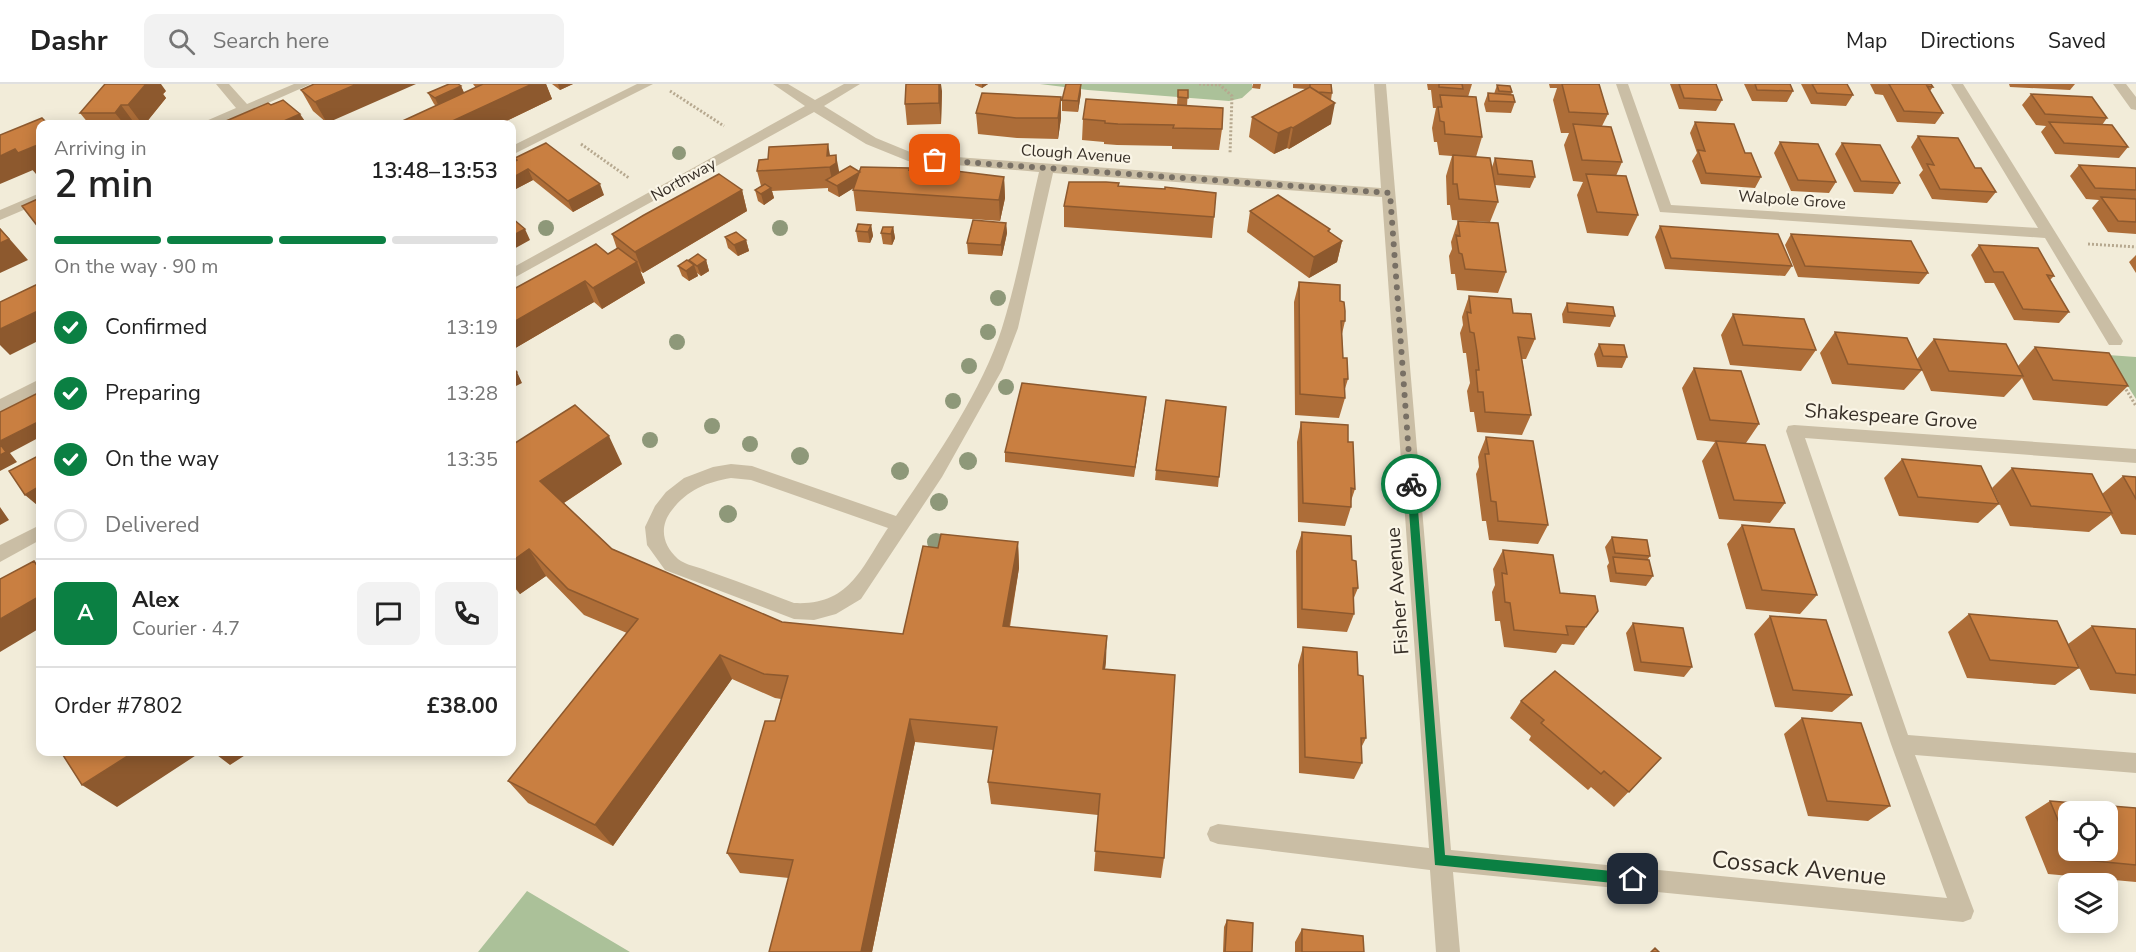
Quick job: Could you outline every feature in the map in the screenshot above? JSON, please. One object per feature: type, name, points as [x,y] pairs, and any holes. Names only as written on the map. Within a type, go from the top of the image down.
[{"type":"street","points":[[222,84],[245,110]]},
{"type":"street","points":[[221,120],[305,84]]},
{"type":"street","points":[[516,149],[647,84]]},
{"type":"street","name":"Clough Avenue","points":[[779,84],[871,141],[913,158],[1390,193]]},
{"type":"street","name":"Northway","points":[[516,272],[854,84]]},
{"type":"street","name":"Fisher Avenue","points":[[1380,84],[1448,952]]},
{"type":"street","name":"Walpole Grove","points":[[1622,84],[1665,209],[2052,238]]},
{"type":"street","points":[[1957,84],[2115,341]]},
{"type":"street","points":[[2119,84],[2134,100]]},
{"type":"street","points":[[902,525],[752,473],[731,471],[713,474],[690,483],[667,504],[654,527],[656,545],[672,565],[794,611],[814,612],[836,606],[854,593],[902,525],[936,472],[994,370],[1010,328],[1047,169]]},
{"type":"street","points":[[0,215],[36,200]]},
{"type":"street","points":[[0,406],[36,388]]},
{"type":"street","name":"Shakespeare Grove","points":[[1901,744],[1794,431],[2136,456]]},
{"type":"street","points":[[0,554],[36,534]]},
{"type":"street","points":[[1901,744],[2136,764]]},
{"type":"street","name":"Cossack Avenue","points":[[1218,834],[1440,860],[1963,911],[1901,744]]},
{"type":"path","points":[[1199,84],[1220,85],[1232,96],[1228,182]]},
{"type":"path","points":[[662,85],[731,130]]},
{"type":"path","points":[[559,128],[636,183]]},
{"type":"path","points":[[2052,238],[2136,247]]},
{"type":"green space","points":[[1040,84],[1252,84],[1252,89],[1242,98],[1229,101]]},
{"type":"green space","points":[[2108,355],[2136,357],[2136,399]]},
{"type":"green space","points":[[527,891],[630,952],[478,952]]},
{"type":"building","points":[[105,84],[146,84],[128,105],[121,105],[115,113],[80,113]]},
{"type":"building","points":[[314,84],[357,84],[315,102],[301,90]]},
{"type":"building","points":[[449,84],[461,86],[435,98],[428,93]]},
{"type":"building","points":[[483,84],[532,84],[455,120],[405,120]]},
{"type":"building","points":[[906,84],[939,84],[939,103],[905,104]]},
{"type":"building","points":[[1066,84],[1081,84],[1078,101],[1062,100]]},
{"type":"building","points":[[1310,84],[1331,84],[1332,93],[1318,92],[1310,87]]},
{"type":"building","points":[[1439,84],[1462,84],[1463,89],[1439,87]]},
{"type":"building","points":[[1562,84],[1599,84],[1608,114],[1569,112]]},
{"type":"building","points":[[1679,84],[1716,84],[1722,100],[1684,98]]},
{"type":"building","points":[[1755,84],[1790,84],[1793,91],[1757,90]]},
{"type":"building","points":[[1812,84],[1847,84],[1853,95],[1817,93]]},
{"type":"building","points":[[1889,84],[1931,84],[1933,87],[1927,86],[1943,113],[1904,111]]},
{"type":"building","points":[[1497,85],[1510,86],[1512,92],[1499,91]]},
{"type":"building","points":[[1310,87],[1335,103],[1293,128],[1278,133],[1252,117]]},
{"type":"building","points":[[1178,90],[1188,90],[1188,98],[1178,97]]},
{"type":"building","points":[[982,93],[1061,97],[1058,118],[1016,118],[976,113]]},
{"type":"building","points":[[1488,93],[1513,95],[1515,102],[1489,101]]},
{"type":"building","points":[[2031,94],[2092,97],[2107,118],[2045,114]]},
{"type":"building","points":[[1440,95],[1476,97],[1482,137],[1445,134],[1444,122],[1440,121],[1438,107],[1442,107]]},
{"type":"building","points":[[1086,99],[1223,108],[1222,129],[1173,128],[1174,125],[1118,124],[1083,119]]},
{"type":"building","points":[[283,100],[300,114],[286,120],[228,120],[268,103],[271,105]]},
{"type":"building","points":[[36,120],[36,146],[18,153],[15,149],[0,156],[0,135]]},
{"type":"building","points":[[1695,122],[1734,124],[1745,153],[1751,153],[1761,177],[1706,173],[1698,150],[1705,151]]},
{"type":"building","points":[[2049,122],[2112,125],[2128,147],[2064,143]]},
{"type":"building","points":[[1573,124],[1611,127],[1622,162],[1582,160]]},
{"type":"building","points":[[1918,136],[1958,138],[1975,168],[1981,168],[1996,192],[1940,189],[1927,164],[1934,165]]},
{"type":"building","points":[[1780,142],[1818,144],[1836,182],[1798,180]]},
{"type":"building","points":[[546,143],[600,184],[568,201],[528,169],[516,176],[516,158]]},
{"type":"building","points":[[1842,143],[1880,145],[1900,183],[1861,181]]},
{"type":"building","points":[[828,144],[827,156],[836,155],[836,163],[830,167],[757,171],[759,160],[768,159],[769,147]]},
{"type":"building","points":[[1453,155],[1490,158],[1498,202],[1459,199],[1457,184],[1453,184]]},
{"type":"building","points":[[1495,158],[1532,161],[1535,177],[1498,174]]},
{"type":"building","points":[[2079,165],[2136,168],[2136,190],[2095,188]]},
{"type":"building","points":[[850,166],[860,172],[837,186],[826,180]]},
{"type":"building","points":[[861,167],[910,168],[909,170],[955,174],[956,171],[1004,177],[999,200],[853,190]]},
{"type":"building","points":[[719,174],[742,190],[635,252],[612,234],[644,215]]},
{"type":"building","points":[[1586,174],[1626,176],[1638,215],[1597,212]]},
{"type":"building","points":[[1069,182],[1106,182],[1119,183],[1118,186],[1165,189],[1165,187],[1216,193],[1214,217],[1064,206]]},
{"type":"building","points":[[765,184],[771,188],[761,194],[755,190]]},
{"type":"building","points":[[1278,195],[1330,229],[1328,231],[1342,241],[1314,257],[1250,211]]},
{"type":"building","points":[[2101,197],[2136,199],[2136,222],[2118,221]]},
{"type":"building","points":[[36,200],[36,224],[22,206]]},
{"type":"building","points":[[973,220],[1006,223],[1001,245],[967,243]]},
{"type":"building","points":[[516,221],[525,229],[516,234]]},
{"type":"building","points":[[1458,221],[1498,223],[1506,272],[1465,269],[1456,235],[1460,236]]},
{"type":"building","points":[[858,224],[871,225],[868,232],[856,231]]},
{"type":"building","points":[[1660,226],[1778,234],[1792,266],[1671,258]]},
{"type":"building","points":[[883,227],[893,227],[891,234],[881,233]]},
{"type":"building","points":[[0,229],[9,239],[0,243]]},
{"type":"building","points":[[736,232],[746,240],[734,245],[725,237]]},
{"type":"building","points":[[1791,234],[1911,241],[1928,273],[1805,266]]},
{"type":"building","points":[[596,244],[608,254],[618,248],[637,262],[593,288],[585,281],[516,321],[516,288]]},
{"type":"building","points":[[1979,245],[2038,248],[2054,276],[2047,275],[2069,312],[2023,309],[2003,272],[1994,272]]},
{"type":"building","points":[[698,254],[706,260],[697,266],[689,260]]},
{"type":"building","points":[[687,260],[694,265],[686,271],[678,266]]},
{"type":"building","points":[[1299,282],[1340,285],[1340,301],[1344,302],[1345,311],[1345,321],[1341,321],[1343,358],[1347,358],[1348,379],[1344,379],[1345,398],[1300,394]]},
{"type":"building","points":[[36,285],[36,312],[0,329],[0,302]]},
{"type":"building","points":[[1469,296],[1511,299],[1513,313],[1531,314],[1535,339],[1518,337],[1531,415],[1485,412],[1483,392],[1478,392],[1477,352],[1474,333],[1470,332],[1467,312],[1471,313]]},
{"type":"building","points":[[1567,303],[1613,307],[1615,316],[1568,312]]},
{"type":"building","points":[[1733,314],[1804,319],[1816,350],[1743,345]]},
{"type":"building","points":[[1835,332],[1907,338],[1922,370],[1848,364]]},
{"type":"building","points":[[1934,339],[2006,344],[2023,376],[1949,371]]},
{"type":"building","points":[[1599,344],[1624,345],[1627,357],[1603,356]]},
{"type":"building","points":[[2035,347],[2109,353],[2128,386],[2053,380]]},
{"type":"building","points":[[1694,368],[1741,371],[1759,424],[1710,420]]},
{"type":"building","points":[[1022,383],[1146,397],[1135,467],[1005,452]]},
{"type":"building","points":[[36,394],[36,423],[0,441],[0,412]]},
{"type":"building","points":[[1166,400],[1226,407],[1219,477],[1156,470]]},
{"type":"building","points":[[575,405],[609,436],[540,481],[612,549],[782,622],[903,634],[923,546],[938,548],[941,534],[1018,542],[1003,626],[1107,636],[1103,669],[1175,675],[1164,858],[1095,851],[1100,794],[988,782],[997,727],[910,719],[861,952],[769,952],[793,860],[727,853],[765,721],[775,721],[788,676],[764,674],[720,655],[595,825],[508,781],[638,619],[568,589],[529,549],[516,558],[516,442]]},
{"type":"building","points":[[1301,422],[1348,425],[1348,442],[1353,442],[1355,489],[1351,488],[1351,507],[1303,503]]},
{"type":"building","points":[[1486,437],[1533,441],[1548,525],[1498,521],[1496,502],[1491,501],[1485,454],[1489,454]]},
{"type":"building","points":[[1716,441],[1765,445],[1785,503],[1734,500]]},
{"type":"building","points":[[0,444],[6,452],[0,455]]},
{"type":"building","points":[[36,457],[36,488],[25,495],[9,471]]},
{"type":"building","points":[[1902,459],[1981,466],[1999,504],[1918,497]]},
{"type":"building","points":[[2012,468],[2092,474],[2112,513],[2031,506]]},
{"type":"building","points":[[2123,476],[2136,477],[2136,499]]},
{"type":"building","points":[[1742,525],[1794,529],[1817,595],[1762,590]]},
{"type":"building","points":[[1302,532],[1351,536],[1352,560],[1356,561],[1358,588],[1353,588],[1354,614],[1302,609]]},
{"type":"building","points":[[1612,537],[1647,540],[1650,556],[1615,553]]},
{"type":"building","points":[[1503,550],[1553,555],[1560,593],[1595,596],[1598,611],[1586,627],[1566,626],[1568,635],[1514,630],[1510,603],[1505,602],[1502,573],[1507,574]]},
{"type":"building","points":[[1613,557],[1649,560],[1653,576],[1616,573]]},
{"type":"building","points":[[34,561],[36,564],[36,598],[0,619],[0,579]]},
{"type":"building","points":[[1969,614],[2057,621],[2079,668],[1990,660]]},
{"type":"building","points":[[1770,616],[1826,620],[1852,695],[1793,690]]},
{"type":"building","points":[[1633,623],[1683,628],[1692,667],[1641,662]]},
{"type":"building","points":[[2092,626],[2136,629],[2136,675],[2116,673]]},
{"type":"building","points":[[1303,647],[1357,652],[1358,675],[1363,676],[1366,738],[1361,738],[1362,763],[1305,757]]},
{"type":"building","points":[[1555,671],[1661,758],[1629,792],[1604,771],[1601,774],[1541,723],[1544,720],[1521,701]]},
{"type":"building","points":[[1802,718],[1861,723],[1890,806],[1827,801]]},
{"type":"building","points":[[64,756],[128,756],[82,785]]},
{"type":"building","points":[[2050,801],[2058,802],[2058,820]]},
{"type":"building","points":[[2118,807],[2136,808],[2136,865],[2095,861],[2118,861]]},
{"type":"building","points":[[1227,920],[1253,923],[1252,952],[1225,952]]},
{"type":"building","points":[[1302,929],[1363,936],[1364,952],[1302,952]]},
{"type":"way so far","points":[[935,160],[1390,193],[1411,484]]},
{"type":"route","points":[[1411,484],[1440,860],[1633,879]]}]
